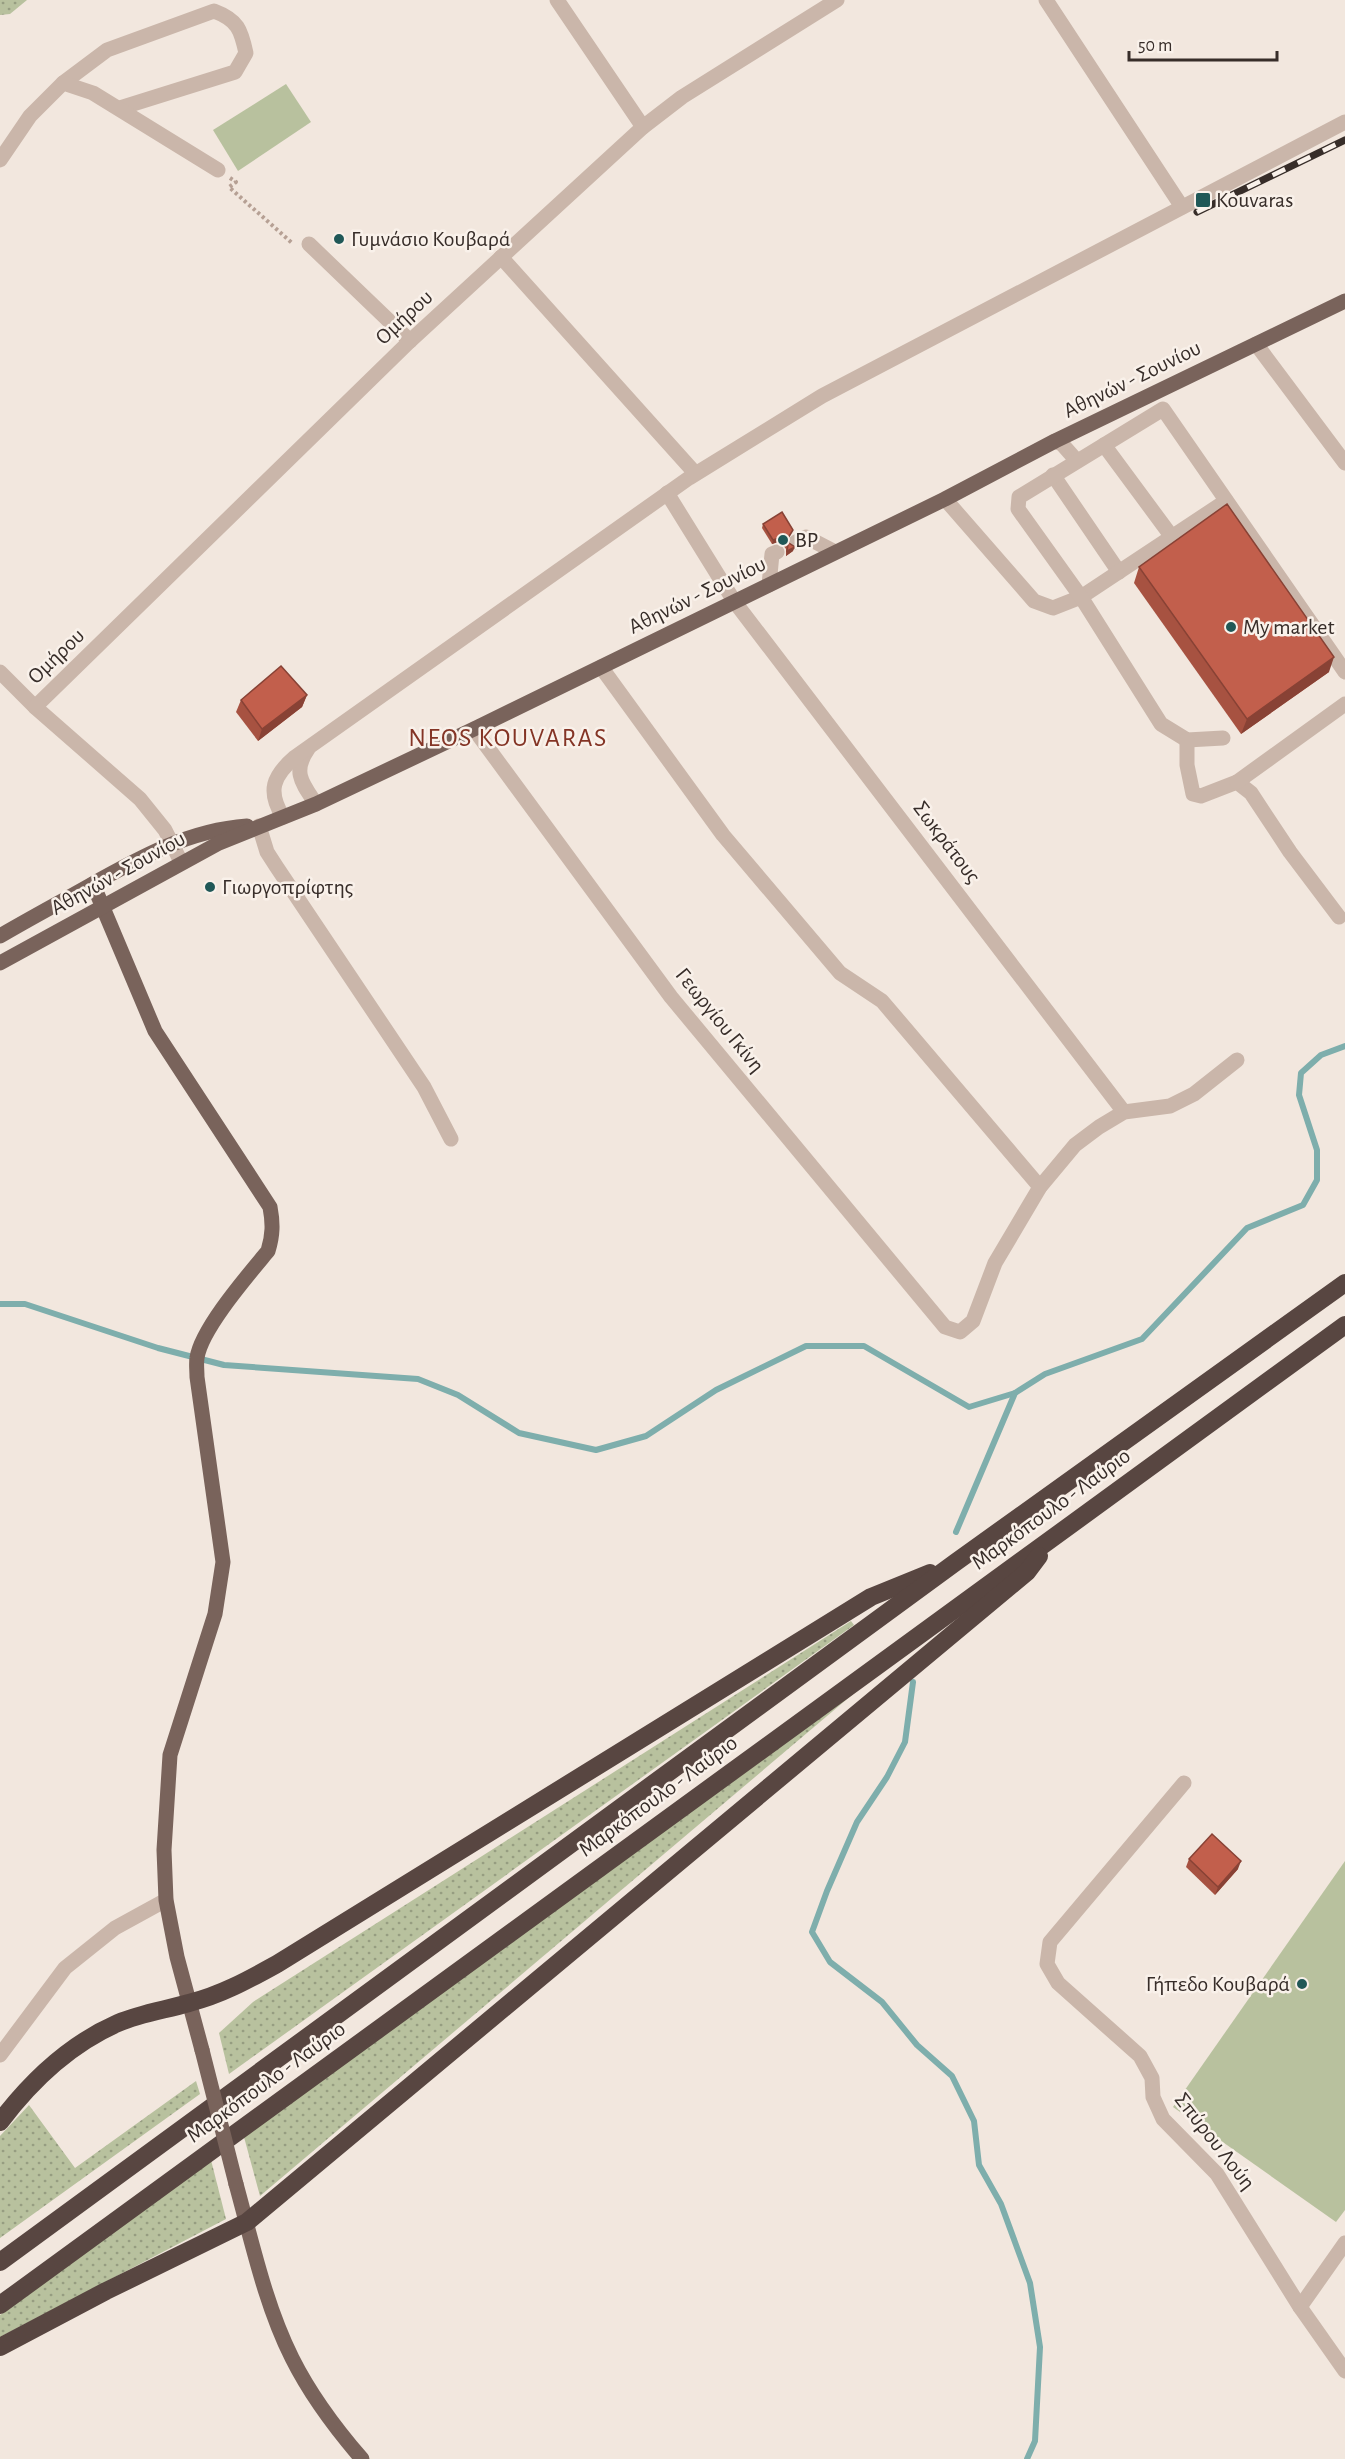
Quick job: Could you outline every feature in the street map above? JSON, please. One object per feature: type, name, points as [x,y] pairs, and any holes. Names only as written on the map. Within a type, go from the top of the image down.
[{"type":"highway","name":"Μαρκόπουλο - Λαύριο","points":[[0,2262],[956,1562],[1345,1283]]},
{"type":"highway","name":"Μαρκόπουλο - Λαύριο","points":[[0,2305],[1345,1325]]},
{"type":"highway","points":[[0,2347],[106,2291],[246,2222],[1027,1572],[1052,1539]]},
{"type":"highway","points":[[0,2122],[40,2076],[82,2042],[117,2023],[147,2012],[189,2003],[229,1990],[277,1964],[872,1597],[956,1562]]},
{"type":"main road","name":"Αθηνών - Σουνίου","points":[[0,963],[181,862],[259,826],[316,804],[474,729],[945,500],[1055,441],[1345,301]]},
{"type":"main road","name":"Αθηνών - Σουνίου","points":[[0,936],[172,843],[209,831],[259,826]]},
{"type":"main road","points":[[93,884],[155,1031],[270,1207],[272,1237],[268,1251],[249,1273],[202,1343],[197,1357],[197,1377],[223,1562],[215,1614],[171,1755],[164,1850],[166,1900],[177,1957],[236,2184],[275,2318],[291,2357],[306,2384],[344,2438],[363,2459]]},
{"type":"street","points":[[557,0],[644,127]]},
{"type":"street","name":"Ομήρου","points":[[35,707],[410,341],[644,127],[682,97],[837,0]]},
{"type":"street","points":[[1046,0],[1182,207]]},
{"type":"street","points":[[0,160],[30,116],[63,83],[107,50],[214,11],[229,16],[241,31],[246,53],[235,72],[120,108]]},
{"type":"street","points":[[63,83],[93,93],[120,108],[218,170]]},
{"type":"street","points":[[283,817],[273,797],[279,773],[286,765],[695,473],[822,396],[1345,122]]},
{"type":"street","points":[[303,246],[410,341]]},
{"type":"street","points":[[501,257],[695,473]]},
{"type":"street","points":[[1256,344],[1345,463]]},
{"type":"street","points":[[1223,738],[1187,740],[1161,724],[1081,597],[1018,509],[1019,497],[1163,409],[1345,672]]},
{"type":"street","points":[[1116,412],[1121,424],[1119,436]]},
{"type":"street","points":[[1055,441],[1062,444],[1077,461]]},
{"type":"street","points":[[1104,445],[1172,537]]},
{"type":"street","points":[[1053,475],[1119,572]]},
{"type":"street","name":"Σωκράτους","points":[[667,493],[734,601],[1125,1112]]},
{"type":"street","points":[[945,500],[1034,601],[1053,608],[1081,597],[1226,501]]},
{"type":"street","points":[[796,542],[806,537],[836,552]]},
{"type":"street","points":[[769,585],[772,554],[777,552]]},
{"type":"street","points":[[601,667],[738,853],[840,973],[882,1001],[1040,1187],[1075,1145],[1099,1127],[1125,1112],[1170,1106],[1194,1094],[1237,1060]]},
{"type":"street","points":[[0,672],[35,707],[140,799],[155,816],[181,862]]},
{"type":"street","points":[[1187,740],[1187,765],[1193,794],[1201,796],[1237,783],[1345,704]]},
{"type":"street","name":"Γεωργίου Γκίνη","points":[[474,729],[671,997],[945,1327],[960,1332],[973,1321],[995,1263],[1040,1187]]},
{"type":"street","points":[[308,749],[299,766],[300,777],[316,804]]},
{"type":"street","points":[[1237,783],[1251,793],[1290,852],[1339,917]]},
{"type":"street","points":[[259,826],[265,846],[276,867],[424,1087],[451,1139]]},
{"type":"street","name":"Σπύρου Λούη","points":[[1184,1783],[1050,1942],[1047,1964],[1058,1983],[1140,2056],[1152,2078],[1153,2097],[1163,2119],[1217,2174],[1300,2307],[1345,2371]]},
{"type":"street","points":[[0,2055],[65,1968],[115,1928],[166,1900]]},
{"type":"street","points":[[1300,2307],[1345,2243]]},
{"type":"path","points":[[218,170],[236,182],[229,187],[303,246]]},
{"type":"green space","points":[[0,0],[27,0],[10,14],[0,15]]},
{"type":"green space","points":[[286,84],[311,122],[238,171],[213,130]]},
{"type":"green space","points":[[851,1621],[854,1625],[229,2074],[219,2033],[253,2002]]},
{"type":"green space","points":[[859,1689],[260,2196],[244,2137]]},
{"type":"green space","name":"Γήπεδο Κουβαρά","points":[[1345,1861],[1345,2210],[1336,2222],[1173,2107]]},
{"type":"green space","points":[[196,2081],[200,2094],[0,2238],[0,2136],[29,2105],[75,2168]]},
{"type":"green space","points":[[211,2160],[226,2219],[0,2337],[0,2315]]},
{"type":"building","name":"My market","points":[[1227,504],[1334,657],[1247,719],[1139,567]]},
{"type":"building","points":[[782,512],[793,530],[788,538],[789,543],[795,547],[787,551],[788,545],[785,541],[779,538],[773,540],[763,524]]},
{"type":"building","points":[[281,666],[307,695],[262,729],[241,700]]},
{"type":"building","points":[[1212,1834],[1241,1861],[1218,1887],[1189,1859]]},
{"type":"waterway","points":[[956,1532],[1015,1393],[1045,1374],[1142,1339],[1247,1228],[1303,1205],[1317,1180],[1317,1150],[1299,1095],[1301,1073],[1321,1055],[1345,1046]]},
{"type":"waterway","points":[[0,1304],[25,1304],[158,1348],[224,1365],[418,1379],[458,1395],[519,1433],[596,1450],[646,1436],[716,1390],[806,1346],[864,1346],[969,1407],[1015,1393]]},
{"type":"waterway","points":[[913,1682],[905,1742],[887,1777],[857,1822],[812,1932],[830,1962],[882,2002],[917,2045],[952,2076],[974,2121],[979,2165],[1001,2204],[1030,2283],[1040,2347],[1035,2441],[1027,2459]]},
{"type":"railway","points":[[1197,212],[1345,140]]},
{"type":"place","name":"Kouvaras","points":[[1203,200]]},
{"type":"place","name":"Γυμνάσιο Κουβαρά","points":[[339,239]]},
{"type":"place","name":"BP","points":[[783,540]]},
{"type":"place","name":"My market","points":[[1231,627]]},
{"type":"place","name":"Γιωργοπρίφτης","points":[[210,887]]},
{"type":"place","name":"Γήπεδο Κουβαρά","points":[[1302,1984]]},
{"type":"district","name":"NEOS KOUVARAS","points":[[508,738]]}]
